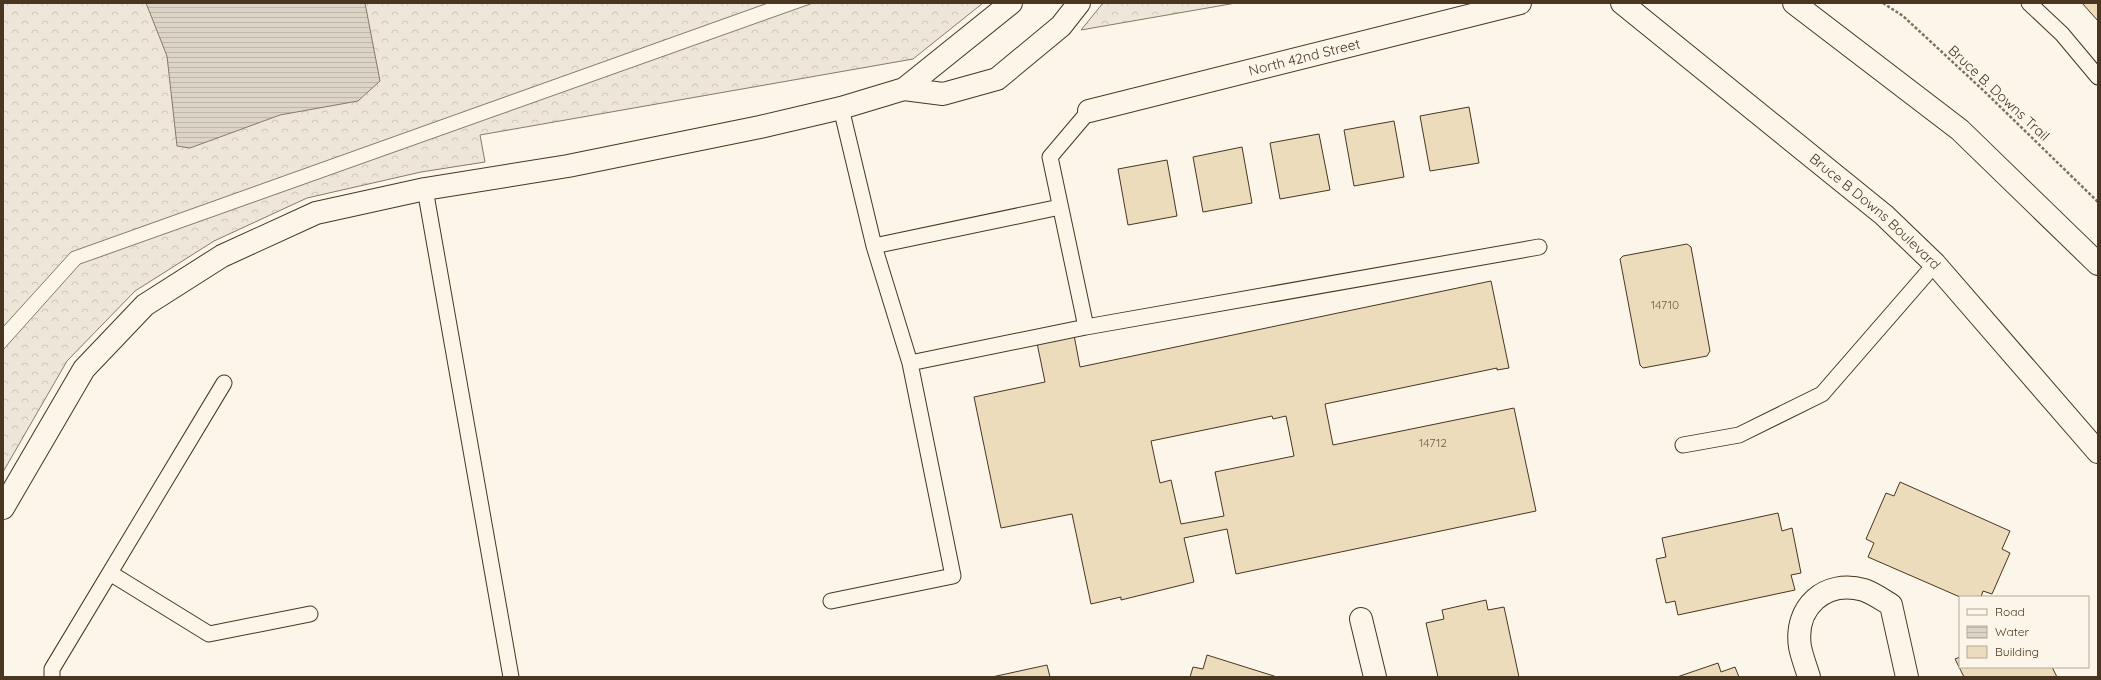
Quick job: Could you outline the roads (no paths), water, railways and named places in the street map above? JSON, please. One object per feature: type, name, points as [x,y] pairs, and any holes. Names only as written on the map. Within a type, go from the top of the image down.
[{"type":"street","points":[[3,508],[84,368],[145,305],[222,256],[316,213],[425,189],[568,166],[760,127],[841,108],[904,89],[1011,3]]},
{"type":"street","points":[[904,89],[943,94],[997,79],[1061,26],[1079,3]]},
{"type":"street","name":"North 42nd Street","points":[[1088,111],[1520,3]]},
{"type":"street","name":"Bruce B Downs Boulevard","points":[[1622,3],[1884,216],[1935,264],[2098,452]]},
{"type":"street","points":[[1794,3],[1960,130],[2098,264]]},
{"type":"street","points":[[1809,677],[1800,646],[1802,618],[1816,598],[1837,587],[1865,590],[1891,605],[1907,677]]},
{"type":"street","points":[[1361,619],[1375,677]]},
{"type":"lane","points":[[2029,3],[2062,34],[2098,77]]},
{"type":"lane","points":[[831,601],[953,576],[910,363],[874,246],[841,108]]},
{"type":"lane","points":[[1086,327],[1050,158],[1088,111]]},
{"type":"lane","points":[[425,189],[511,677]]},
{"type":"lane","points":[[874,246],[1060,207]]},
{"type":"lane","points":[[910,363],[1086,327],[1538,247]]},
{"type":"lane","points":[[1683,445],[1739,435],[1822,394],[1935,264]]},
{"type":"lane","points":[[52,677],[52,669],[224,383]]},
{"type":"lane","points":[[110,572],[209,634],[310,614]]},
{"type":"water","points":[[146,3],[365,3],[380,81],[358,101],[280,115],[190,148],[177,146],[167,56]]}]
